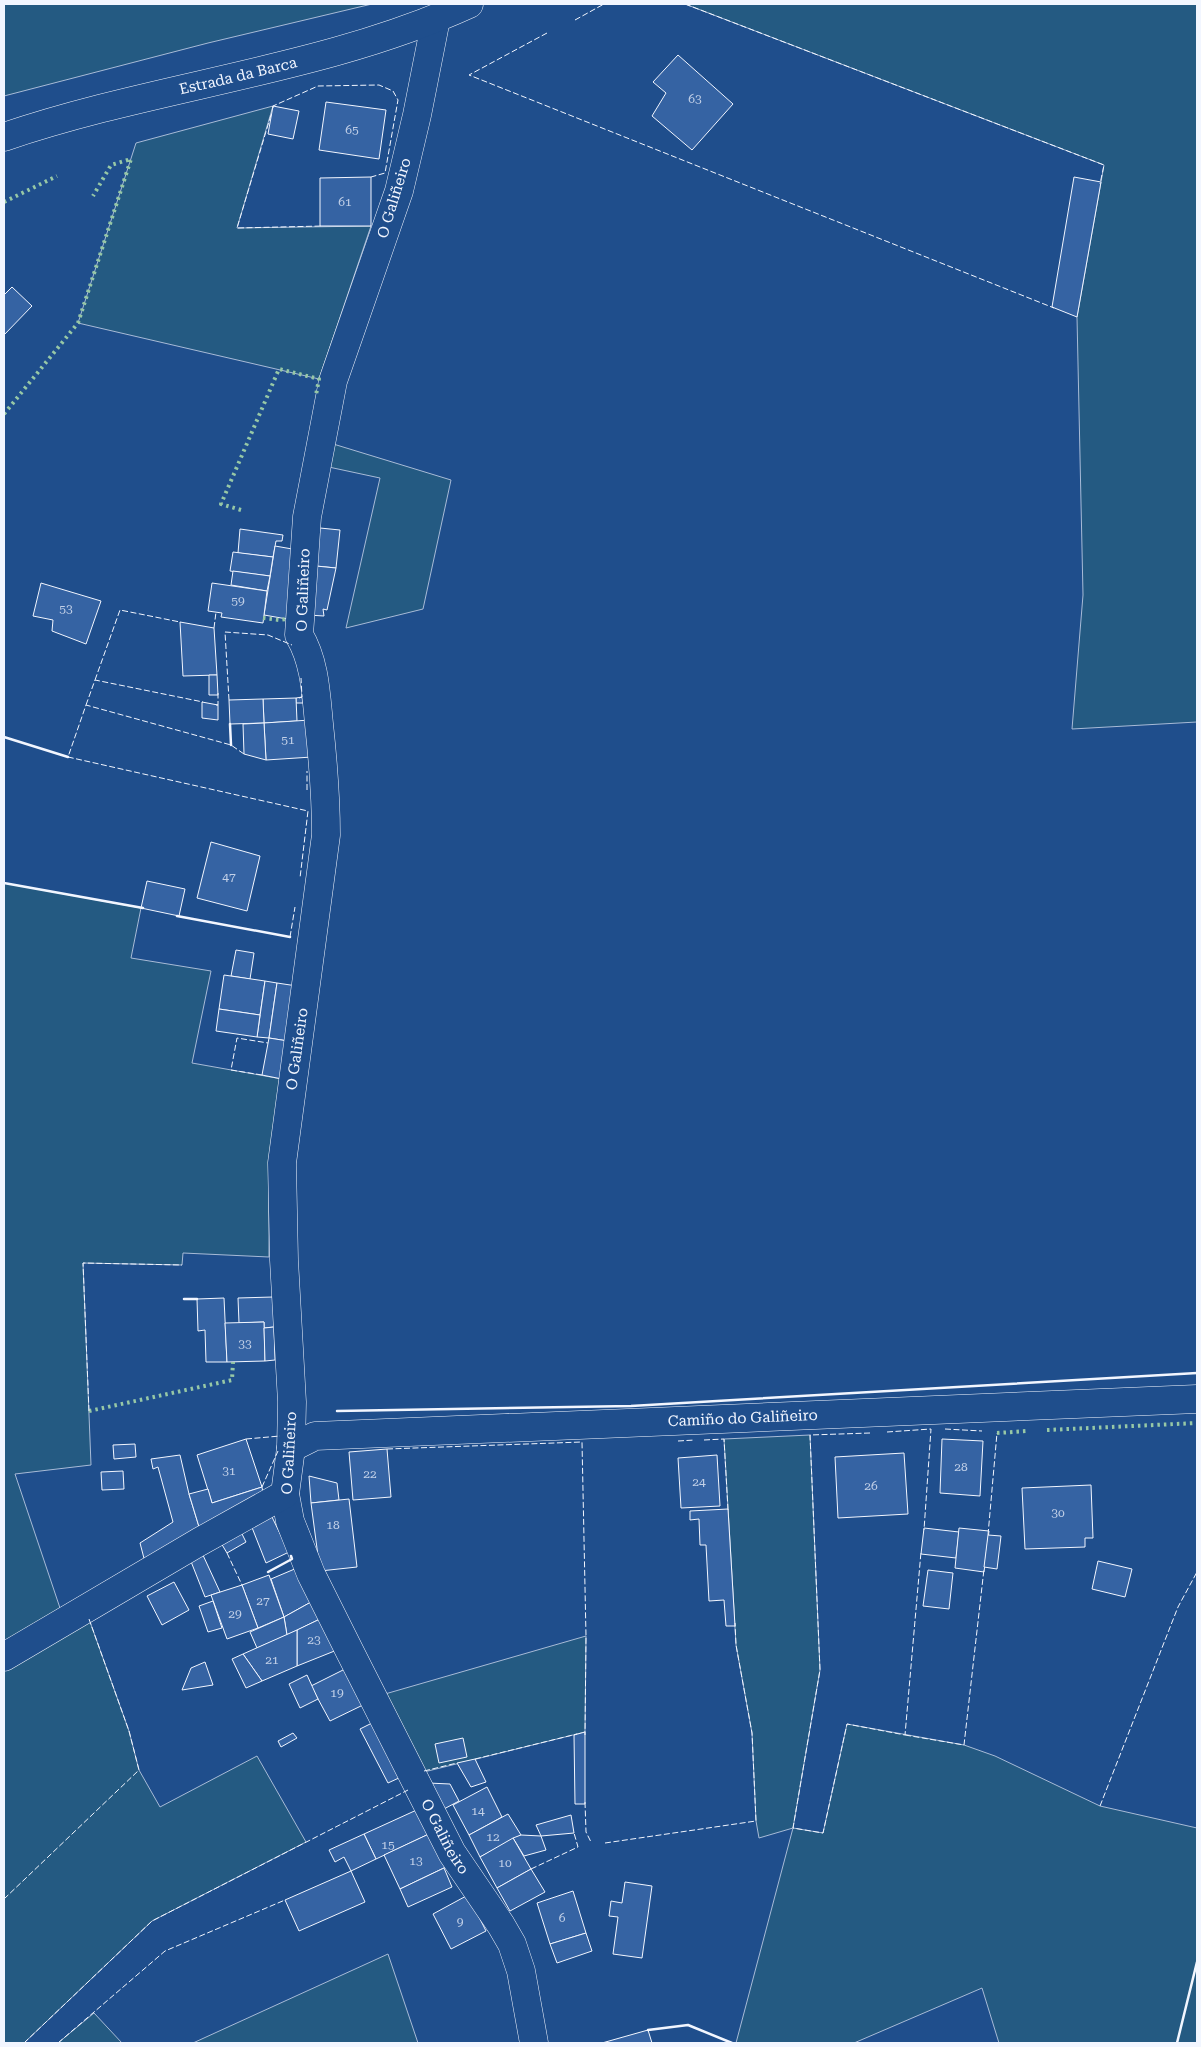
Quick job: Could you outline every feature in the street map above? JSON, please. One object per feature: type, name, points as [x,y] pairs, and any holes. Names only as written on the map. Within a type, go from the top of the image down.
[{"type":"street","name":"Estrada da Barca","points":[[4,137],[46,122],[326,54],[436,19],[469,4]]},
{"type":"street","name":"O Galiñeiro","points":[[436,19],[417,115],[399,191],[333,381],[307,517],[299,635],[307,648],[313,669],[326,790],[326,836],[282,1163],[284,1260],[292,1402],[291,1448],[284,1494],[290,1520],[311,1574],[452,1853],[512,1944],[521,1971],[534,2043]]},
{"type":"street","name":"Camiño do Galiñeiro","points":[[291,1448],[315,1436],[1197,1399]]},
{"type":"street","points":[[4,1656],[215,1532],[284,1494]]},
{"type":"shaded area","points":[[4,4],[372,4],[208,43],[4,96]]},
{"type":"shaded area","points":[[685,4],[1197,4],[1197,722],[1072,729],[1083,595],[1077,317],[1104,165]]},
{"type":"shaded area","points":[[273,106],[237,228],[371,226],[319,379],[78,323],[136,143]]},
{"type":"shaded area","points":[[330,443],[451,480],[423,609],[346,628],[380,478],[324,466]]},
{"type":"shaded area","points":[[4,883],[141,908],[131,958],[211,971],[192,1063],[282,1079],[269,1174],[269,1257],[183,1253],[182,1265],[83,1263],[91,1465],[15,1474],[61,1611],[4,1643]]},
{"type":"shaded area","points":[[810,1435],[820,1670],[793,1828],[759,1838],[756,1821],[752,1733],[736,1645],[724,1439]]},
{"type":"shaded area","points":[[89,1619],[129,1731],[139,1770],[160,1807],[257,1756],[306,1842],[152,1921],[24,2043],[4,2043],[4,1668]]},
{"type":"shaded area","points":[[586,1636],[585,1732],[424,1772],[385,1694]]},
{"type":"shaded area","points":[[847,1724],[964,1745],[995,1756],[1100,1806],[1197,1828],[1197,2043],[999,2043],[982,1988],[854,2043],[736,2043],[793,1828],[823,1833]]},
{"type":"shaded area","points":[[388,1954],[418,2043],[193,2043]]},
{"type":"shaded area","points":[[94,2013],[122,2043],[58,2043]]},
{"type":"building","points":[[678,55],[733,104],[692,150],[652,116],[666,93],[653,82]]},
{"type":"building","points":[[326,102],[386,110],[379,159],[319,150]]},
{"type":"building","points":[[273,106],[299,111],[293,139],[268,134]]},
{"type":"building","points":[[371,177],[371,226],[320,226],[320,178]]},
{"type":"building","points":[[1074,177],[1101,182],[1077,317],[1052,307]]},
{"type":"building","points":[[12,287],[32,306],[4,335],[4,295]]},
{"type":"building","points":[[320,528],[340,530],[336,568],[316,566]]},
{"type":"building","points":[[240,529],[283,535],[282,541],[276,541],[273,557],[238,553]]},
{"type":"building","points":[[275,546],[298,550],[287,619],[264,615]]},
{"type":"building","points":[[233,552],[273,557],[270,576],[230,571]]},
{"type":"building","points":[[316,566],[336,568],[327,610],[323,609],[324,616],[308,615]]},
{"type":"building","points":[[233,571],[270,576],[267,591],[231,585]]},
{"type":"building","points":[[41,583],[101,601],[86,644],[52,631],[53,620],[33,616]]},
{"type":"building","points":[[212,583],[267,591],[263,623],[221,617],[222,613],[208,611]]},
{"type":"building","points":[[180,622],[214,628],[217,675],[183,676]]},
{"type":"building","points":[[209,675],[217,675],[218,695],[209,695]]},
{"type":"building","points":[[302,697],[303,703],[296,703],[296,698]]},
{"type":"building","points":[[296,698],[297,721],[264,723],[263,699]]},
{"type":"building","points":[[263,699],[264,723],[230,724],[229,700]]},
{"type":"building","points":[[202,702],[218,705],[218,720],[202,718]]},
{"type":"building","points":[[310,720],[312,757],[266,760],[264,723]]},
{"type":"building","points":[[264,723],[266,760],[244,754],[243,724]]},
{"type":"building","points":[[211,842],[260,856],[247,911],[197,898]]},
{"type":"building","points":[[147,881],[185,889],[179,916],[141,908]]},
{"type":"building","points":[[236,950],[254,953],[250,979],[231,976]]},
{"type":"building","points":[[224,975],[265,981],[260,1015],[219,1009]]},
{"type":"building","points":[[265,981],[277,983],[269,1038],[257,1037]]},
{"type":"building","points":[[277,983],[297,986],[288,1041],[269,1038]]},
{"type":"building","points":[[219,1009],[260,1015],[257,1037],[216,1031]]},
{"type":"building","points":[[269,1038],[288,1041],[282,1079],[262,1075]]},
{"type":"building","points":[[273,1297],[274,1327],[264,1328],[264,1322],[239,1323],[238,1298]]},
{"type":"building","points":[[224,1298],[227,1362],[206,1362],[205,1330],[198,1331],[197,1299]]},
{"type":"building","points":[[264,1322],[265,1361],[227,1362],[225,1323]]},
{"type":"building","points":[[274,1327],[275,1360],[265,1361],[264,1328]]},
{"type":"building","points":[[246,1439],[262,1487],[212,1503],[197,1455]]},
{"type":"building","points":[[942,1439],[983,1441],[980,1496],[940,1493]]},
{"type":"building","points":[[135,1444],[136,1457],[114,1459],[113,1445]]},
{"type":"building","points":[[387,1449],[391,1497],[353,1500],[349,1452]]},
{"type":"building","points":[[904,1453],[908,1514],[838,1518],[835,1457]]},
{"type":"building","points":[[180,1455],[200,1530],[146,1566],[140,1543],[173,1522],[158,1467],[153,1469],[151,1459]]},
{"type":"building","points":[[717,1455],[720,1506],[681,1508],[678,1458]]},
{"type":"building","points":[[123,1471],[124,1489],[102,1490],[101,1472]]},
{"type":"building","points":[[309,1476],[337,1483],[339,1500],[311,1503]]},
{"type":"building","points":[[1091,1485],[1093,1538],[1085,1538],[1085,1547],[1025,1549],[1022,1488]]},
{"type":"building","points":[[262,1487],[263,1493],[200,1530],[189,1494],[208,1489],[212,1503]]},
{"type":"building","points":[[349,1499],[357,1567],[320,1571],[311,1503]]},
{"type":"building","points":[[728,1509],[735,1626],[726,1626],[724,1600],[709,1601],[706,1545],[700,1545],[699,1519],[690,1520],[690,1511]]},
{"type":"building","points":[[271,1515],[289,1552],[266,1563],[251,1525]]},
{"type":"building","points":[[924,1528],[959,1532],[956,1558],[921,1554]]},
{"type":"building","points":[[959,1528],[989,1531],[984,1572],[955,1568]]},
{"type":"building","points":[[241,1532],[246,1542],[227,1553],[221,1543]]},
{"type":"building","points":[[988,1535],[1001,1536],[997,1569],[984,1567]]},
{"type":"building","points":[[202,1553],[220,1592],[205,1597],[190,1559]]},
{"type":"building","points":[[1098,1561],[1132,1569],[1125,1597],[1092,1589]]},
{"type":"building","points":[[297,1568],[311,1602],[284,1617],[271,1579]]},
{"type":"building","points":[[928,1570],[953,1573],[949,1609],[923,1606]]},
{"type":"building","points":[[269,1575],[284,1617],[258,1628],[242,1585]]},
{"type":"building","points":[[174,1582],[189,1610],[162,1625],[147,1596]]},
{"type":"building","points":[[242,1585],[258,1628],[227,1639],[211,1595]]},
{"type":"building","points":[[213,1601],[222,1628],[208,1632],[199,1606]]},
{"type":"building","points":[[311,1602],[320,1619],[287,1635],[284,1617]]},
{"type":"building","points":[[284,1617],[287,1635],[257,1648],[250,1632]]},
{"type":"building","points":[[320,1619],[337,1650],[297,1666],[297,1630]]},
{"type":"building","points":[[297,1630],[297,1666],[262,1681],[243,1654]]},
{"type":"building","points":[[243,1654],[262,1681],[246,1688],[232,1659]]},
{"type":"building","points":[[205,1662],[213,1685],[182,1690],[191,1668]]},
{"type":"building","points":[[347,1668],[365,1704],[330,1721],[311,1686]]},
{"type":"building","points":[[307,1675],[318,1699],[300,1708],[289,1684]]},
{"type":"building","points":[[374,1722],[401,1777],[388,1783],[360,1729]]},
{"type":"building","points":[[585,1732],[585,1804],[575,1804],[574,1735]]},
{"type":"building","points":[[293,1733],[297,1738],[281,1747],[278,1741]]},
{"type":"building","points":[[463,1738],[467,1757],[439,1763],[435,1744]]},
{"type":"building","points":[[475,1759],[486,1782],[471,1787],[457,1763]]},
{"type":"building","points":[[428,1783],[450,1784],[459,1801],[442,1810]]},
{"type":"building","points":[[487,1787],[502,1817],[469,1835],[453,1805]]},
{"type":"building","points":[[421,1808],[431,1833],[376,1859],[364,1834]]},
{"type":"building","points":[[508,1814],[521,1835],[480,1857],[469,1835]]},
{"type":"building","points":[[571,1815],[574,1833],[541,1836],[536,1825]]},
{"type":"building","points":[[431,1833],[448,1866],[400,1889],[384,1855]]},
{"type":"building","points":[[364,1834],[376,1859],[351,1871],[344,1857],[335,1862],[329,1850]]},
{"type":"building","points":[[521,1835],[541,1836],[546,1850],[524,1856],[513,1838]]},
{"type":"building","points":[[513,1838],[531,1869],[497,1888],[480,1857]]},
{"type":"building","points":[[444,1868],[452,1887],[408,1907],[400,1889]]},
{"type":"building","points":[[531,1869],[545,1892],[510,1911],[497,1888]]},
{"type":"building","points":[[351,1871],[365,1902],[299,1931],[285,1900]]},
{"type":"building","points":[[625,1882],[652,1886],[642,1958],[613,1954],[618,1917],[609,1916],[611,1901],[622,1903]]},
{"type":"building","points":[[573,1891],[586,1933],[550,1944],[537,1903]]},
{"type":"building","points":[[468,1895],[486,1931],[451,1949],[433,1914]]},
{"type":"building","points":[[586,1933],[592,1951],[557,1963],[550,1944]]},
{"type":"building","points":[[648,2030],[652,2043],[602,2043]]},
{"type":"hedge","points":[[4,414],[78,323],[131,159],[111,165],[93,196]]},
{"type":"hedge","points":[[4,202],[57,176]]},
{"type":"hedge","points":[[241,510],[221,504],[279,369],[319,379],[316,395]]},
{"type":"hedge","points":[[263,618],[287,619]]},
{"type":"hedge","points":[[89,1411],[232,1380],[233,1362]]},
{"type":"hedge","points":[[1047,1430],[1197,1423]]},
{"type":"hedge","points":[[997,1433],[1027,1431]]},
{"type":"fence","points":[[575,20],[604,4]]},
{"type":"fence","points":[[685,4],[1104,165],[1100,184]]},
{"type":"fence","points":[[547,33],[469,75],[1054,308]]},
{"type":"fence","points":[[273,108],[273,106],[318,86],[379,85],[393,91],[398,100],[385,173],[371,177]]},
{"type":"fence","points":[[271,115],[237,228],[323,226]]},
{"type":"fence","points":[[95,680],[120,610],[180,622]]},
{"type":"fence","points":[[214,628],[216,612]]},
{"type":"fence","points":[[229,700],[225,632],[268,635],[292,645]]},
{"type":"fence","points":[[299,698],[302,697],[301,678]]},
{"type":"fence","points":[[86,705],[95,680],[203,702]]},
{"type":"fence","points":[[216,705],[218,705],[218,693]]},
{"type":"fence","points":[[244,754],[231,745],[86,705],[68,757],[308,811],[300,878]]},
{"type":"fence","points":[[307,771],[307,790]]},
{"type":"fence","points":[[290,937],[295,907]]},
{"type":"fence","points":[[262,1075],[231,1070],[237,1038],[268,1043]]},
{"type":"fence","points":[[89,1411],[83,1263],[182,1265]]},
{"type":"fence","points":[[887,1432],[931,1429],[924,1530]]},
{"type":"fence","points":[[945,1429],[982,1431]]},
{"type":"fence","points":[[870,1433],[810,1435],[820,1670],[793,1828],[823,1833],[847,1724],[905,1735],[921,1552]]},
{"type":"fence","points":[[988,1535],[997,1433]]},
{"type":"fence","points":[[246,1439],[280,1436]]},
{"type":"fence","points":[[704,1440],[724,1439],[728,1510]]},
{"type":"fence","points":[[678,1441],[695,1440]]},
{"type":"fence","points":[[387,1449],[582,1442],[586,1636],[585,1735]]},
{"type":"fence","points":[[262,1487],[278,1451]]},
{"type":"fence","points":[[227,1553],[242,1585]]},
{"type":"fence","points":[[905,1735],[964,1745],[984,1569]]},
{"type":"fence","points":[[1100,1806],[1178,1607],[1197,1572]]},
{"type":"fence","points":[[4,1899],[139,1770],[129,1731],[89,1619]]},
{"type":"fence","points":[[605,1843],[756,1821],[752,1733],[736,1645],[735,1623]]},
{"type":"fence","points":[[475,1759],[577,1734]]},
{"type":"fence","points":[[424,1771],[457,1763]]},
{"type":"fence","points":[[24,2043],[152,1921],[408,1790]]},
{"type":"fence","points":[[585,1802],[586,1832],[591,1842]]},
{"type":"fence","points":[[531,1869],[578,1847],[574,1833]]},
{"type":"fence","points":[[58,2043],[165,1951],[285,1900]]},
{"type":"wall","points":[[230,724],[231,745]]},
{"type":"wall","points":[[4,737],[68,757]]},
{"type":"wall","points":[[4,883],[143,908]]},
{"type":"wall","points":[[177,916],[290,937]]},
{"type":"wall","points":[[184,1299],[197,1299]]},
{"type":"wall","points":[[337,1411],[631,1406],[1197,1373]]},
{"type":"wall","points":[[268,1572],[292,1559],[291,1556]]},
{"type":"wall","points":[[1177,2043],[1197,1962]]},
{"type":"wall","points":[[648,2030],[688,2025],[732,2043]]}]
